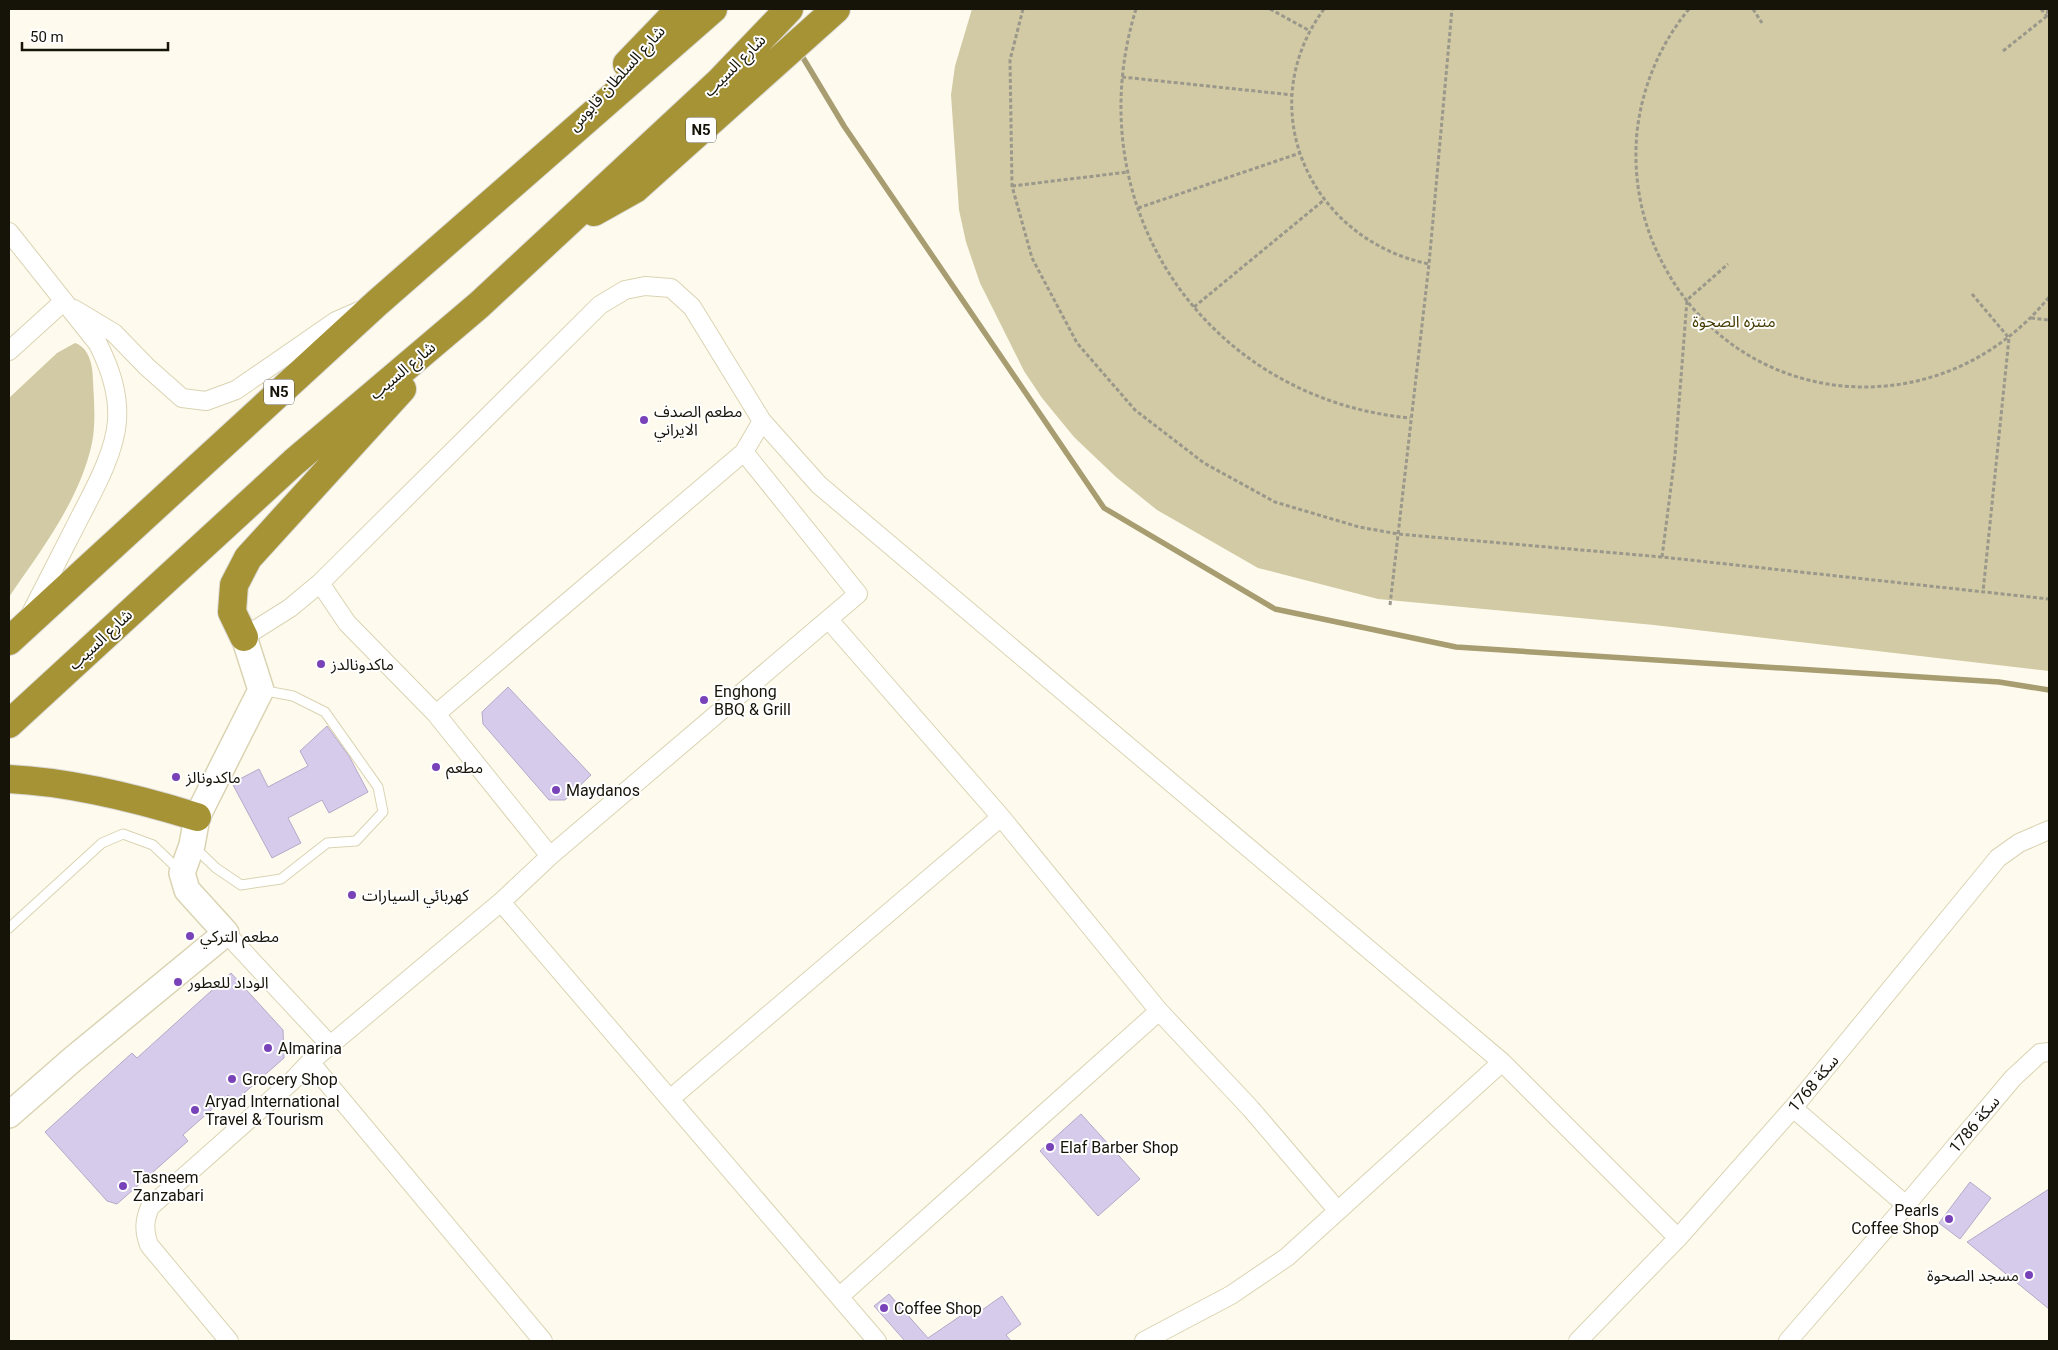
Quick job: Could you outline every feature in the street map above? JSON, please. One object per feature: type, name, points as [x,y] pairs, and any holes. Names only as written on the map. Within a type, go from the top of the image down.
[{"type":"highway","name":"شارع السلطان قابوس","points":[[554,147],[591,102],[680,9]]},
{"type":"highway","name":"N5","points":[[16,634],[377,303],[714,9]]},
{"type":"highway","name":"شارع السيب","points":[[9,724],[294,462],[479,305],[720,81],[790,9]]},
{"type":"highway","name":"N5","points":[[553,235],[635,188],[836,9]]},
{"type":"highway","points":[[244,637],[232,612],[234,585],[248,558],[479,305]]},
{"type":"highway","points":[[9,779],[32,780],[104,792],[197,817]]},
{"type":"street","points":[[9,232],[98,344],[108,363],[115,386],[117,422],[109,454],[92,493],[16,634]]},
{"type":"street","points":[[330,1045],[187,890],[182,873],[192,845],[197,817],[261,690],[244,637],[290,608],[320,583],[600,305],[625,290],[645,286],[671,288],[692,306],[762,422],[819,485],[1502,1062],[1678,1238]]},
{"type":"street","points":[[63,302],[114,333],[147,367],[182,398],[206,401],[236,390],[336,321],[377,303]]},
{"type":"street","points":[[9,351],[63,302]]},
{"type":"street","points":[[436,714],[744,452],[762,422]]},
{"type":"street","points":[[228,1341],[149,1245],[145,1234],[145,1220],[150,1207],[291,1082],[310,1062],[501,902],[550,856],[858,594],[744,452]]},
{"type":"street","points":[[320,583],[347,622],[436,714],[550,856]]},
{"type":"street","points":[[829,620],[1001,817],[1159,1011],[1251,1109],[1338,1211]]},
{"type":"street","points":[[670,1099],[1001,817]]},
{"type":"street","name":"سكة 1768","points":[[1578,1341],[1678,1238],[1793,1108],[1998,858],[2019,843],[2049,830]]},
{"type":"street","points":[[501,902],[877,1341]]},
{"type":"street","points":[[9,1115],[73,1059],[226,933]]},
{"type":"street","points":[[840,1296],[1159,1011]]},
{"type":"street","name":"سكة 1786","points":[[1788,1341],[2013,1078],[2040,1053],[2049,1052]]},
{"type":"street","points":[[310,1062],[543,1341]]},
{"type":"street","points":[[1144,1341],[1231,1295],[1287,1257],[1502,1062]]},
{"type":"street","points":[[1793,1108],[1906,1205]]},
{"type":"lane","points":[[192,845],[216,868],[241,885],[281,879],[327,843],[356,841],[383,812],[378,787],[324,712],[293,696],[261,690]]},
{"type":"lane","points":[[9,928],[102,843],[123,834],[153,845],[182,873]]},
{"type":"path","points":[[1023,9],[1010,60],[1012,186],[1032,258],[1076,342],[1134,410],[1204,463],[1275,502],[1359,527],[1398,534],[1662,557],[2049,599]]},
{"type":"path","points":[[1136,9],[1128,36],[1122,77],[1121,129],[1128,172],[1138,208],[1163,263],[1194,307],[1250,360],[1286,382],[1313,395],[1345,406],[1378,414],[1410,418]]},
{"type":"path","points":[[1270,9],[1310,31]]},
{"type":"path","points":[[1324,9],[1310,31],[1297,64],[1293,95],[1294,123],[1300,153],[1309,176],[1324,200],[1349,227],[1372,244],[1394,254],[1429,264]]},
{"type":"path","points":[[1390,605],[1429,264],[1452,9]]},
{"type":"path","points":[[1689,9],[1666,42],[1649,79],[1640,114],[1636,154],[1638,186],[1648,230],[1666,270],[1687,300],[1712,326],[1748,354],[1795,376],[1818,382],[1847,386],[1892,386],[1935,377],[1975,360],[2009,338],[2031,318],[2049,297]]},
{"type":"path","points":[[1753,9],[1762,23]]},
{"type":"path","points":[[2041,9],[2048,17]]},
{"type":"path","points":[[2048,9],[2048,17]]},
{"type":"path","points":[[2003,51],[2048,17]]},
{"type":"path","points":[[1122,77],[1293,95]]},
{"type":"path","points":[[1138,208],[1300,153]]},
{"type":"path","points":[[1012,186],[1128,172]]},
{"type":"path","points":[[1194,307],[1324,200]]},
{"type":"path","points":[[1662,557],[1675,456],[1687,300],[1728,264]]},
{"type":"path","points":[[1972,294],[2009,338],[1983,592]]},
{"type":"path","points":[[2031,318],[2049,320]]},
{"type":"green space","name":"منتزه الصحوة","points":[[972,9],[2049,9],[2049,671],[1654,625],[1378,599],[1258,568],[1157,510],[1116,477],[1074,437],[1042,398],[1024,371],[980,283],[966,242],[959,210],[951,95],[955,66]]},
{"type":"green space","points":[[75,343],[84,349],[90,359],[92,370],[94,428],[92,443],[86,464],[69,504],[46,543],[9,597],[9,398],[57,353]]},
{"type":"building","points":[[508,687],[591,775],[565,800],[549,800],[483,724],[482,712]]},
{"type":"building","points":[[327,726],[349,756],[368,792],[329,813],[322,800],[288,818],[301,843],[272,858],[232,783],[259,769],[268,787],[308,766],[300,751]]},
{"type":"building","points":[[231,973],[283,1030],[284,1058],[234,1102],[228,1095],[183,1135],[188,1141],[117,1204],[107,1201],[45,1132],[132,1053],[137,1058]]},
{"type":"building","points":[[1081,1114],[1140,1179],[1098,1216],[1040,1151]]},
{"type":"building","points":[[1970,1182],[1991,1198],[1960,1239],[1939,1223]]},
{"type":"building","name":"مسجد الصحوة","points":[[2049,1189],[2049,1309],[1967,1242]]},
{"type":"building","points":[[889,1294],[928,1338],[978,1304],[982,1310],[1002,1296],[1021,1324],[1006,1335],[1011,1341],[905,1341],[874,1306]]},
{"type":"waterway","points":[[802,56],[844,126],[1104,508],[1275,609],[1456,647],[1999,682],[2049,690]]},
{"type":"place","name":"مطعم الصدف الايراني","points":[[644,420]]},
{"type":"place","name":"ماكدونالدز","points":[[321,664]]},
{"type":"place","name":"Enghong BBQ & Grill","points":[[704,700]]},
{"type":"place","name":"مطعم","points":[[436,767]]},
{"type":"place","name":"ماكدونالز","points":[[176,777]]},
{"type":"place","name":"Maydanos","points":[[556,790]]},
{"type":"place","name":"كهربائي السيارات","points":[[352,895]]},
{"type":"place","name":"مطعم التركي","points":[[190,936]]},
{"type":"place","name":"الوداد للعطور","points":[[178,982]]},
{"type":"place","name":"Almarina","points":[[268,1048]]},
{"type":"place","name":"Grocery Shop","points":[[232,1079]]},
{"type":"place","name":"Aryad International Travel & Tourism","points":[[195,1110]]},
{"type":"place","name":"Elaf Barber Shop","points":[[1050,1147]]},
{"type":"place","name":"Tasneem Zanzabari","points":[[123,1186]]},
{"type":"place","name":"Pearls Coffee Shop","points":[[1949,1219]]},
{"type":"place","name":"مسجد الصحوة","points":[[2029,1275]]},
{"type":"place","name":"Coffee Shop","points":[[884,1308]]}]
